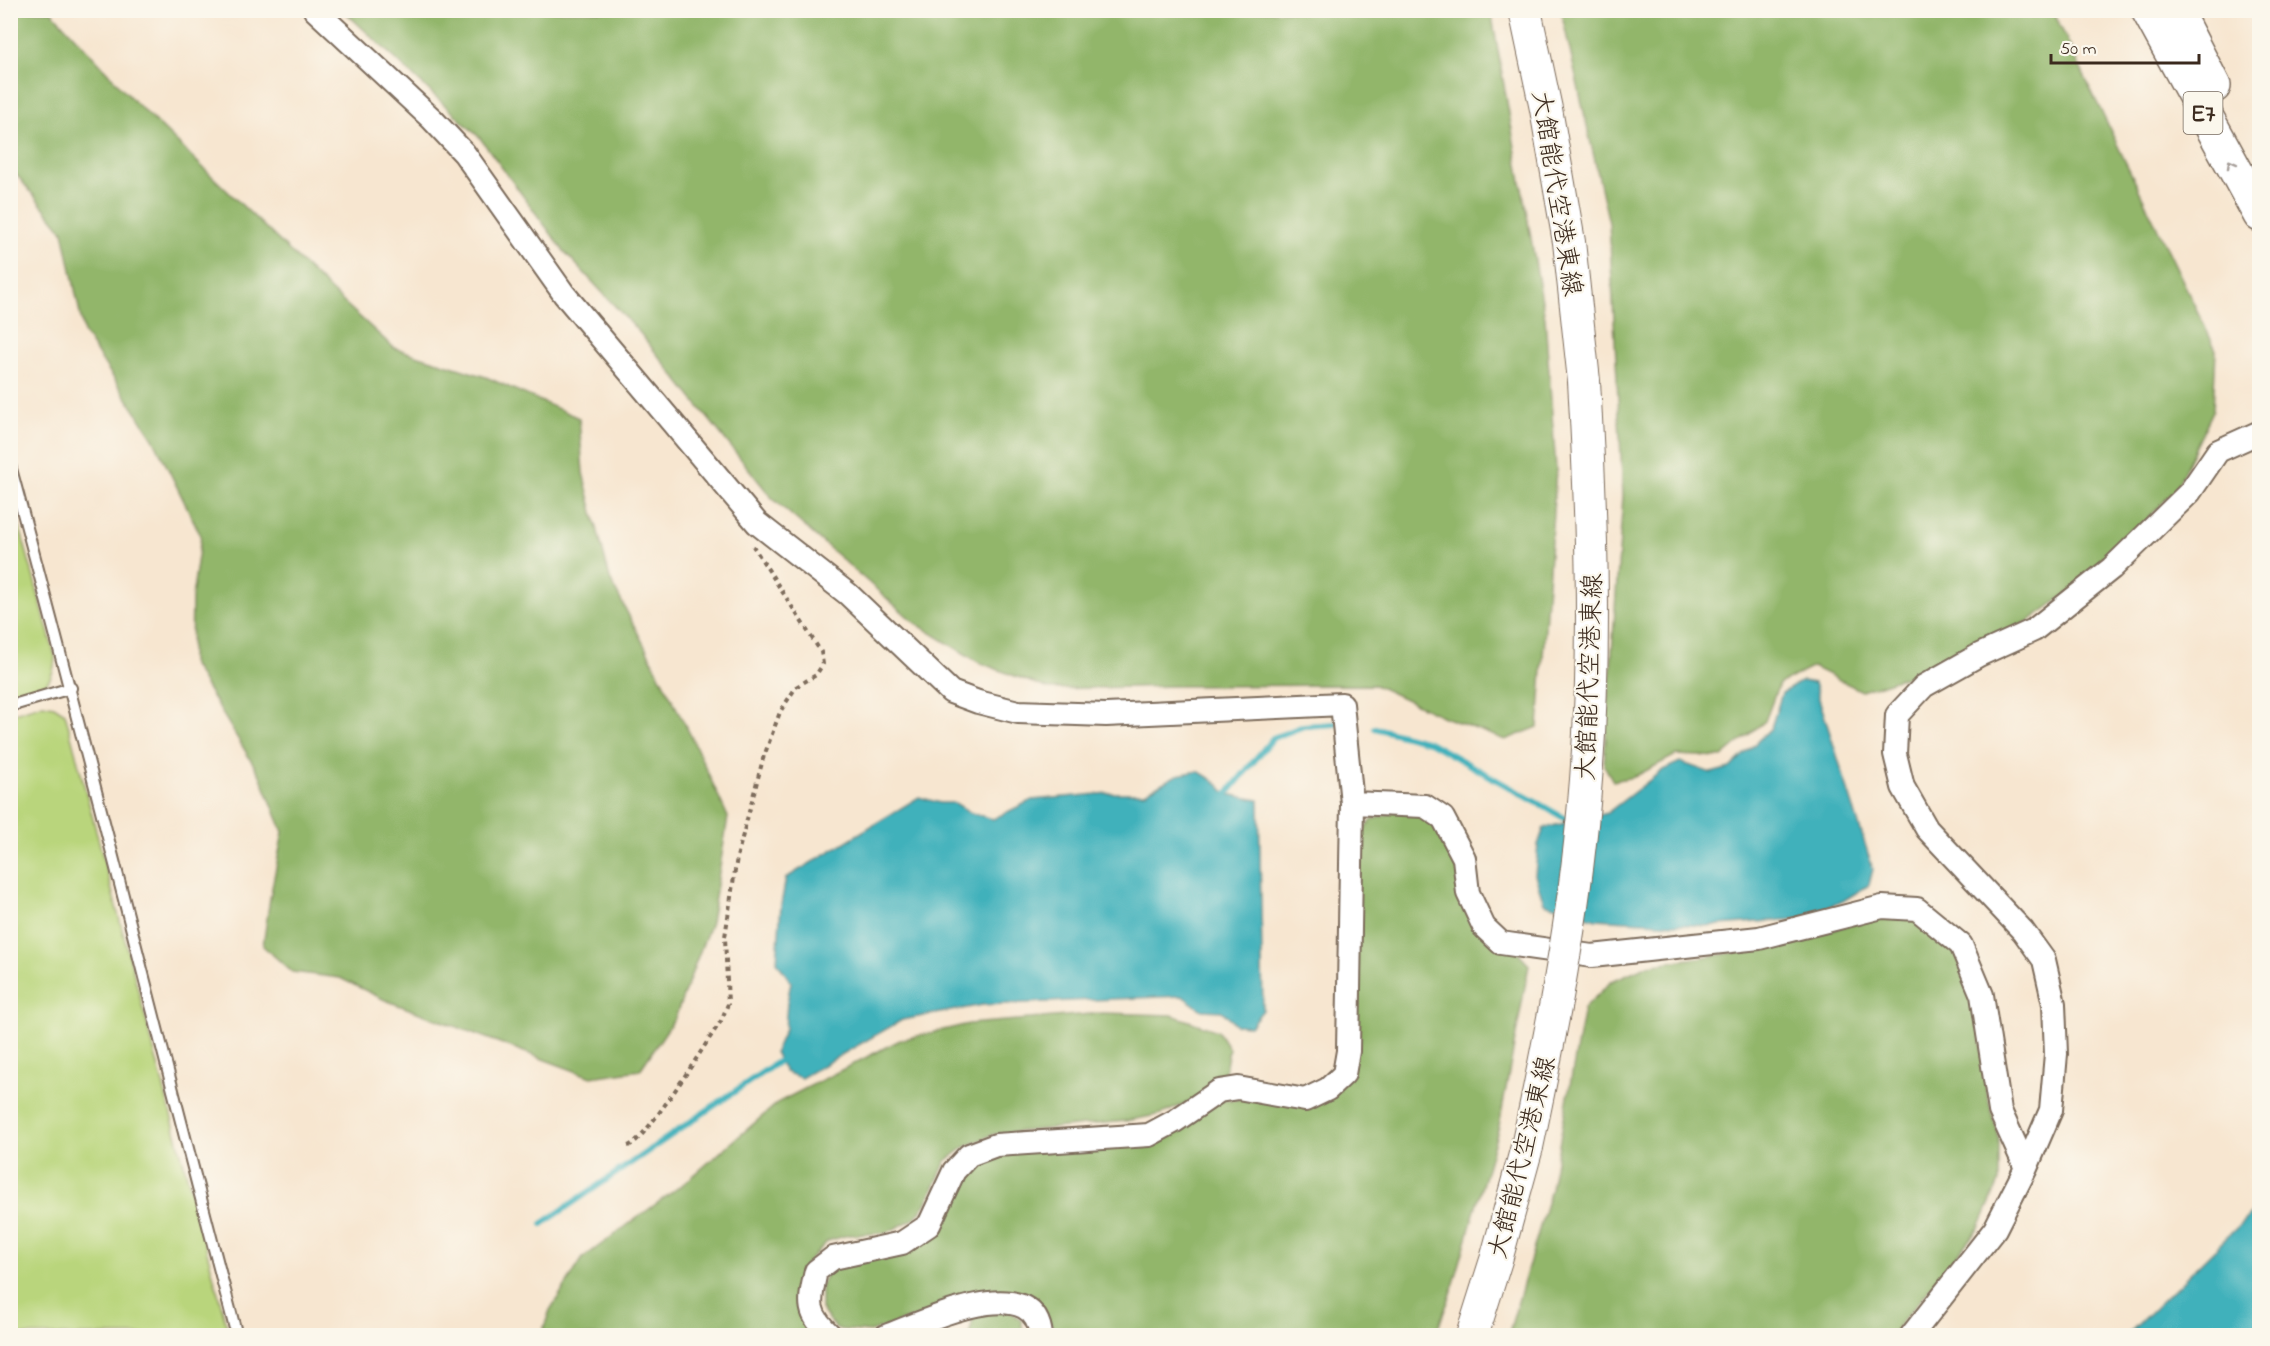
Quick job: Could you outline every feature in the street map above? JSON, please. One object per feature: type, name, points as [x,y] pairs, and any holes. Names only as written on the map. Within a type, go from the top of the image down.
[{"type":"highway","name":"E7","points":[[2148,10],[2259,215]]},
{"type":"highway","name":"E7","points":[[2175,10],[2259,170]]},
{"type":"main road","name":"大館能代空港東線","points":[[1472,1335],[1496,1260],[1527,1147],[1570,928],[1584,801],[1592,659],[1592,520],[1584,381],[1569,242],[1546,109],[1525,10]]},
{"type":"street","points":[[315,10],[432,119],[464,153],[564,294],[757,524],[848,594],[951,692],[978,702],[1018,712],[1106,715],[1342,704],[1352,803],[1348,1051],[1344,1074],[1328,1089],[1305,1100],[1238,1088],[1219,1090],[1149,1135],[996,1145],[969,1155],[954,1171],[929,1225],[902,1243],[832,1258],[816,1271],[810,1298],[815,1321],[831,1335]]},
{"type":"street","points":[[1911,1335],[1995,1229],[2026,1168],[2051,1110],[2056,1054],[2054,1004],[2044,960],[2023,931],[1927,829],[1903,787],[1895,754],[1898,715],[1924,686],[1978,655],[2034,630],[2112,568],[2190,492],[2218,451],[2259,432]]},
{"type":"street","points":[[1352,803],[1425,806],[1443,818],[1464,858],[1468,893],[1484,927],[1501,943],[1592,956],[1759,938],[1882,907],[1917,909],[1961,945],[1982,995],[2000,1111],[2026,1168]]},
{"type":"street","points":[[886,1335],[976,1304],[998,1301],[1022,1304],[1040,1323],[1041,1335]]},
{"type":"lane","points":[[10,465],[71,688],[173,1093],[237,1335]]},
{"type":"lane","points":[[10,706],[71,688]]},
{"type":"path","points":[[628,1146],[634,1145],[648,1127],[721,1021],[728,1004],[726,925],[737,857],[763,759],[780,712],[796,687],[816,675],[823,664],[821,652],[755,552],[750,537],[757,524]]},
{"type":"green space","points":[[10,11],[51,11],[132,99],[328,288],[394,348],[486,377],[579,418],[583,473],[610,579],[691,736],[728,817],[711,922],[675,1018],[640,1070],[591,1077],[385,1000],[340,978],[292,972],[263,946],[283,832],[260,775],[191,662],[192,597],[201,536],[153,438],[84,333],[63,231],[11,168]]},
{"type":"green space","points":[[344,11],[1491,11],[1545,318],[1556,469],[1538,727],[1505,740],[1444,717],[1375,685],[1049,689],[978,662],[915,623],[772,498],[640,333],[563,250],[480,138]]},
{"type":"green space","points":[[1561,11],[2053,11],[2216,350],[2213,411],[2175,490],[2097,572],[2029,621],[1922,671],[1862,691],[1813,667],[1779,684],[1765,721],[1722,757],[1676,755],[1634,777],[1613,781],[1604,765],[1623,496],[1609,223]]},
{"type":"green space","points":[[11,495],[55,656],[52,675],[48,681],[37,689],[11,697]]},
{"type":"green space","points":[[43,704],[54,706],[65,713],[229,1335],[11,1335],[11,714]]},
{"type":"green space","points":[[1396,811],[1424,815],[1441,835],[1457,865],[1460,891],[1529,965],[1499,1126],[1451,1294],[1435,1335],[1052,1335],[1052,1326],[1037,1302],[1013,1290],[988,1293],[870,1332],[836,1329],[821,1309],[821,1287],[828,1270],[909,1248],[963,1171],[980,1158],[1010,1151],[1154,1142],[1220,1100],[1335,1095],[1361,834],[1372,820]]},
{"type":"green space","points":[[1879,916],[1916,920],[1953,949],[1975,993],[1986,1090],[1999,1138],[1999,1182],[1979,1228],[1891,1335],[1508,1336],[1551,1189],[1584,1008],[1612,981],[1648,965],[1773,947]]},
{"type":"green space","points":[[1103,1013],[1172,1015],[1218,1031],[1229,1049],[1225,1072],[1204,1095],[1162,1114],[1126,1121],[994,1134],[965,1147],[946,1161],[926,1204],[914,1219],[886,1233],[848,1235],[828,1241],[806,1264],[799,1295],[806,1335],[541,1336],[550,1310],[583,1258],[687,1181],[779,1102],[900,1040],[969,1024]]},
{"type":"green space","points":[[1010,1311],[1021,1320],[1024,1335],[969,1336],[973,1319],[985,1312]]},
{"type":"water","points":[[1802,681],[1814,683],[1873,869],[1869,885],[1843,901],[1798,919],[1705,926],[1596,919],[1544,903],[1535,875],[1538,845],[1544,828],[1607,813],[1663,770],[1680,762],[1711,773],[1730,768],[1771,728],[1782,693]]},
{"type":"water","points":[[1198,771],[1216,782],[1227,794],[1259,800],[1263,1010],[1250,1026],[1236,1025],[1222,1011],[1202,1010],[1182,996],[983,1005],[902,1020],[801,1078],[785,1072],[775,1052],[785,1029],[791,982],[777,962],[781,905],[786,878],[919,797],[940,803],[955,803],[971,813],[993,819],[1032,800],[1109,793],[1145,793],[1177,775]]},
{"type":"water","points":[[2259,1206],[2259,1335],[2127,1335]]},
{"type":"waterway","points":[[1227,794],[1273,738],[1304,726],[1335,724]]},
{"type":"waterway","points":[[1375,728],[1429,742],[1573,823]]},
{"type":"waterway","points":[[542,1224],[779,1061]]}]
